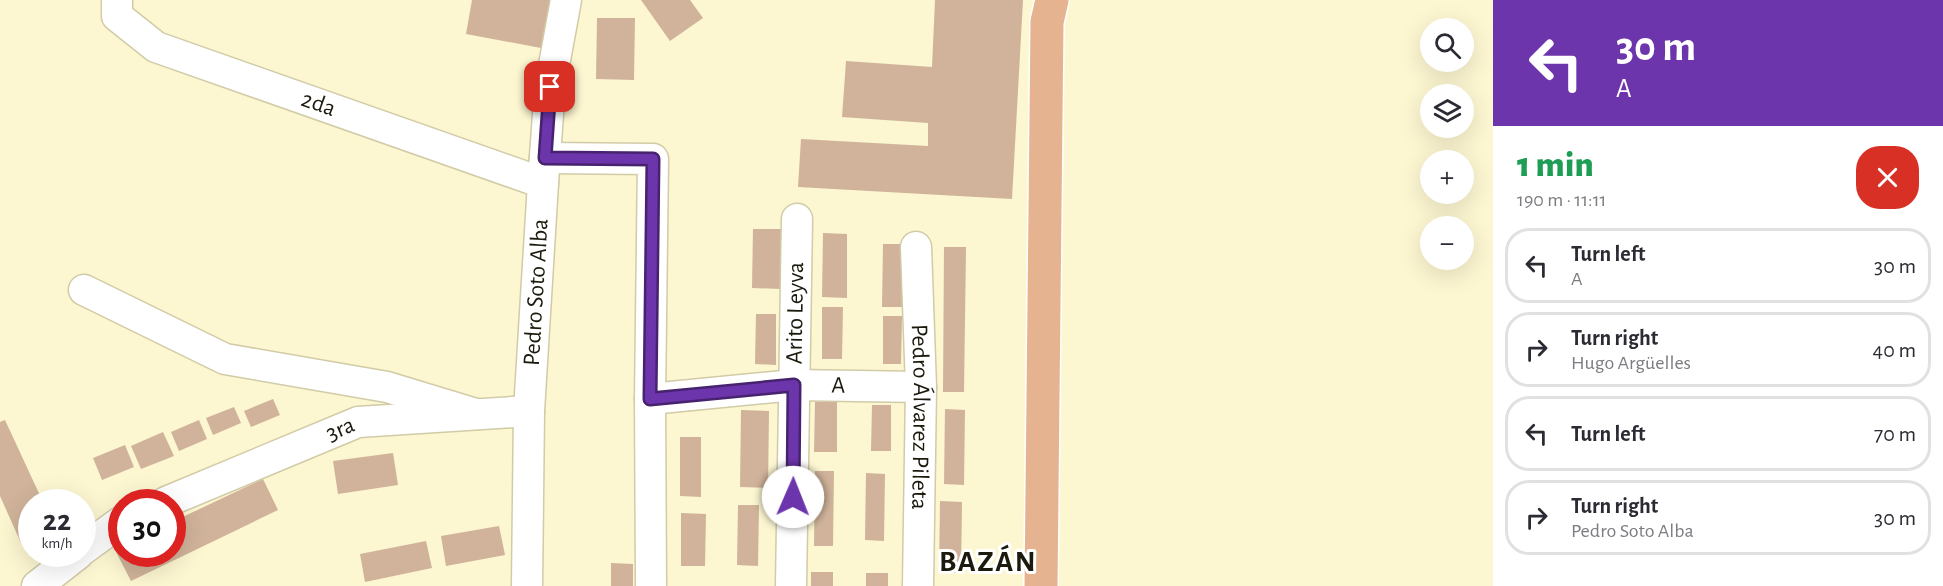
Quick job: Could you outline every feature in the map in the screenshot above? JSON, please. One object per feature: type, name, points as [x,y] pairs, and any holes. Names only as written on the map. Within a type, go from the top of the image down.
[{"type":"main road","points":[[1041,586],[1047,22],[1052,0]]},
{"type":"street","name":"2da","points":[[117,0],[117,16],[156,47],[544,170]]},
{"type":"street","name":"Pedro Soto Alba","points":[[527,586],[529,411],[544,170],[550,87],[566,0]]},
{"type":"street","points":[[544,170],[653,159],[650,399],[651,586]]},
{"type":"street","name":"Arito Leyva","points":[[791,586],[797,219]]},
{"type":"street","name":"Pedro Álvarez Pileta","points":[[916,247],[921,387],[918,586]]},
{"type":"street","points":[[84,290],[225,359],[387,387],[476,414]]},
{"type":"street","name":"A","points":[[650,399],[794,385],[921,387]]},
{"type":"street","name":"3ra","points":[[186,494],[358,422],[529,411]]},
{"type":"street","points":[[37,586],[61,567]]},
{"type":"building","points":[[472,0],[550,0],[541,48],[466,34]]},
{"type":"building","points":[[641,0],[690,0],[703,18],[670,41]]},
{"type":"building","points":[[935,0],[1023,0],[1012,199],[798,187],[801,139],[928,146],[928,123],[842,117],[846,61],[932,67]]},
{"type":"building","points":[[597,18],[635,18],[634,80],[596,79]]},
{"type":"building","points":[[753,229],[781,229],[781,289],[752,288]]},
{"type":"building","points":[[823,233],[847,234],[847,298],[822,297]]},
{"type":"building","points":[[883,244],[902,244],[902,307],[882,307]]},
{"type":"building","points":[[944,247],[966,247],[964,392],[943,392]]},
{"type":"building","points":[[822,307],[843,307],[842,359],[822,359]]},
{"type":"building","points":[[756,314],[776,314],[776,365],[755,364]]},
{"type":"building","points":[[883,316],[902,316],[901,364],[883,364]]},
{"type":"building","points":[[273,399],[280,415],[251,427],[244,411]]},
{"type":"building","points":[[815,402],[837,402],[837,452],[814,452]]},
{"type":"building","points":[[872,405],[891,405],[891,451],[871,451]]},
{"type":"building","points":[[234,407],[241,423],[213,435],[206,418]]},
{"type":"building","points":[[945,409],[965,410],[964,485],[944,484]]},
{"type":"building","points":[[741,410],[769,411],[768,488],[740,487]]},
{"type":"building","points":[[5,420],[37,489],[18,489],[18,536],[0,496],[0,422]]},
{"type":"building","points":[[199,420],[207,439],[179,451],[171,432]]},
{"type":"building","points":[[163,432],[174,456],[141,469],[131,446]]},
{"type":"building","points":[[680,437],[701,437],[701,497],[680,496]]},
{"type":"building","points":[[125,445],[134,467],[102,480],[93,458]]},
{"type":"building","points":[[393,453],[398,485],[338,494],[333,461]]},
{"type":"building","points":[[815,471],[834,471],[833,546],[814,546]]},
{"type":"building","points":[[866,473],[885,474],[884,541],[865,540]]},
{"type":"building","points":[[263,479],[278,510],[186,554],[186,515]]},
{"type":"building","points":[[940,501],[962,502],[961,573],[939,573]]},
{"type":"building","points":[[738,505],[759,505],[758,566],[737,565]]},
{"type":"building","points":[[681,513],[706,514],[705,566],[681,566]]},
{"type":"building","points":[[499,526],[505,555],[446,566],[441,536]]},
{"type":"building","points":[[426,541],[432,568],[365,582],[360,554]]},
{"type":"building","points":[[611,563],[633,564],[633,586],[611,586]]},
{"type":"building","points":[[124,567],[160,567],[131,581]]},
{"type":"building","points":[[811,572],[833,572],[833,586],[811,586]]},
{"type":"building","points":[[866,573],[888,573],[888,586],[866,586]]},
{"type":"district","name":"BAZÁN","points":[[988,562]]},
{"type":"route","points":[[550,87],[545,158],[653,159],[650,399],[794,385],[793,497]]}]
